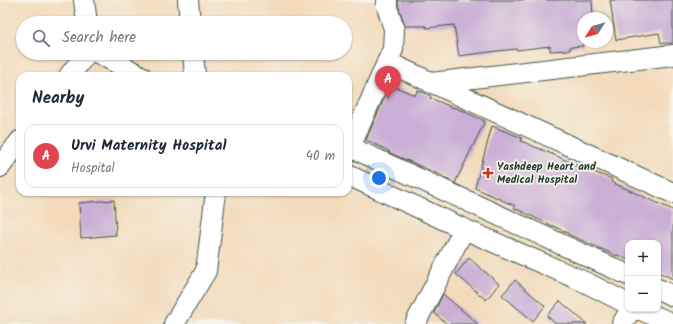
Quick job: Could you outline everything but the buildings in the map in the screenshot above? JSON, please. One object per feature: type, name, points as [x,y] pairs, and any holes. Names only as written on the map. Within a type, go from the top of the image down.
[{"type":"street","points":[[84,0],[86,16]]},
{"type":"street","points":[[188,0],[189,16]]},
{"type":"street","points":[[352,143],[392,50],[394,29],[387,0]]},
{"type":"street","points":[[430,83],[673,54]]},
{"type":"street","points":[[72,72],[82,60]]},
{"type":"street","points":[[111,60],[134,72]]},
{"type":"street","points":[[194,60],[195,72]]},
{"type":"street","points":[[387,62],[430,83],[673,192]]},
{"type":"street","points":[[0,167],[16,146]]},
{"type":"street","points":[[352,151],[625,274]]},
{"type":"street","points":[[352,177],[464,229],[588,283],[625,302]]},
{"type":"street","points":[[174,324],[206,271],[215,196]]},
{"type":"street","points":[[418,323],[464,229]]},
{"type":"street","points":[[661,290],[673,296]]},
{"type":"street","points":[[622,324],[629,312]]},
{"type":"street","points":[[646,312],[673,324]]},
{"type":"place","name":"Urvi Maternity Hospital","points":[[388,99]]},
{"type":"place","name":"Yashdeep Heart and Medical Hospital","points":[[488,173]]}]
